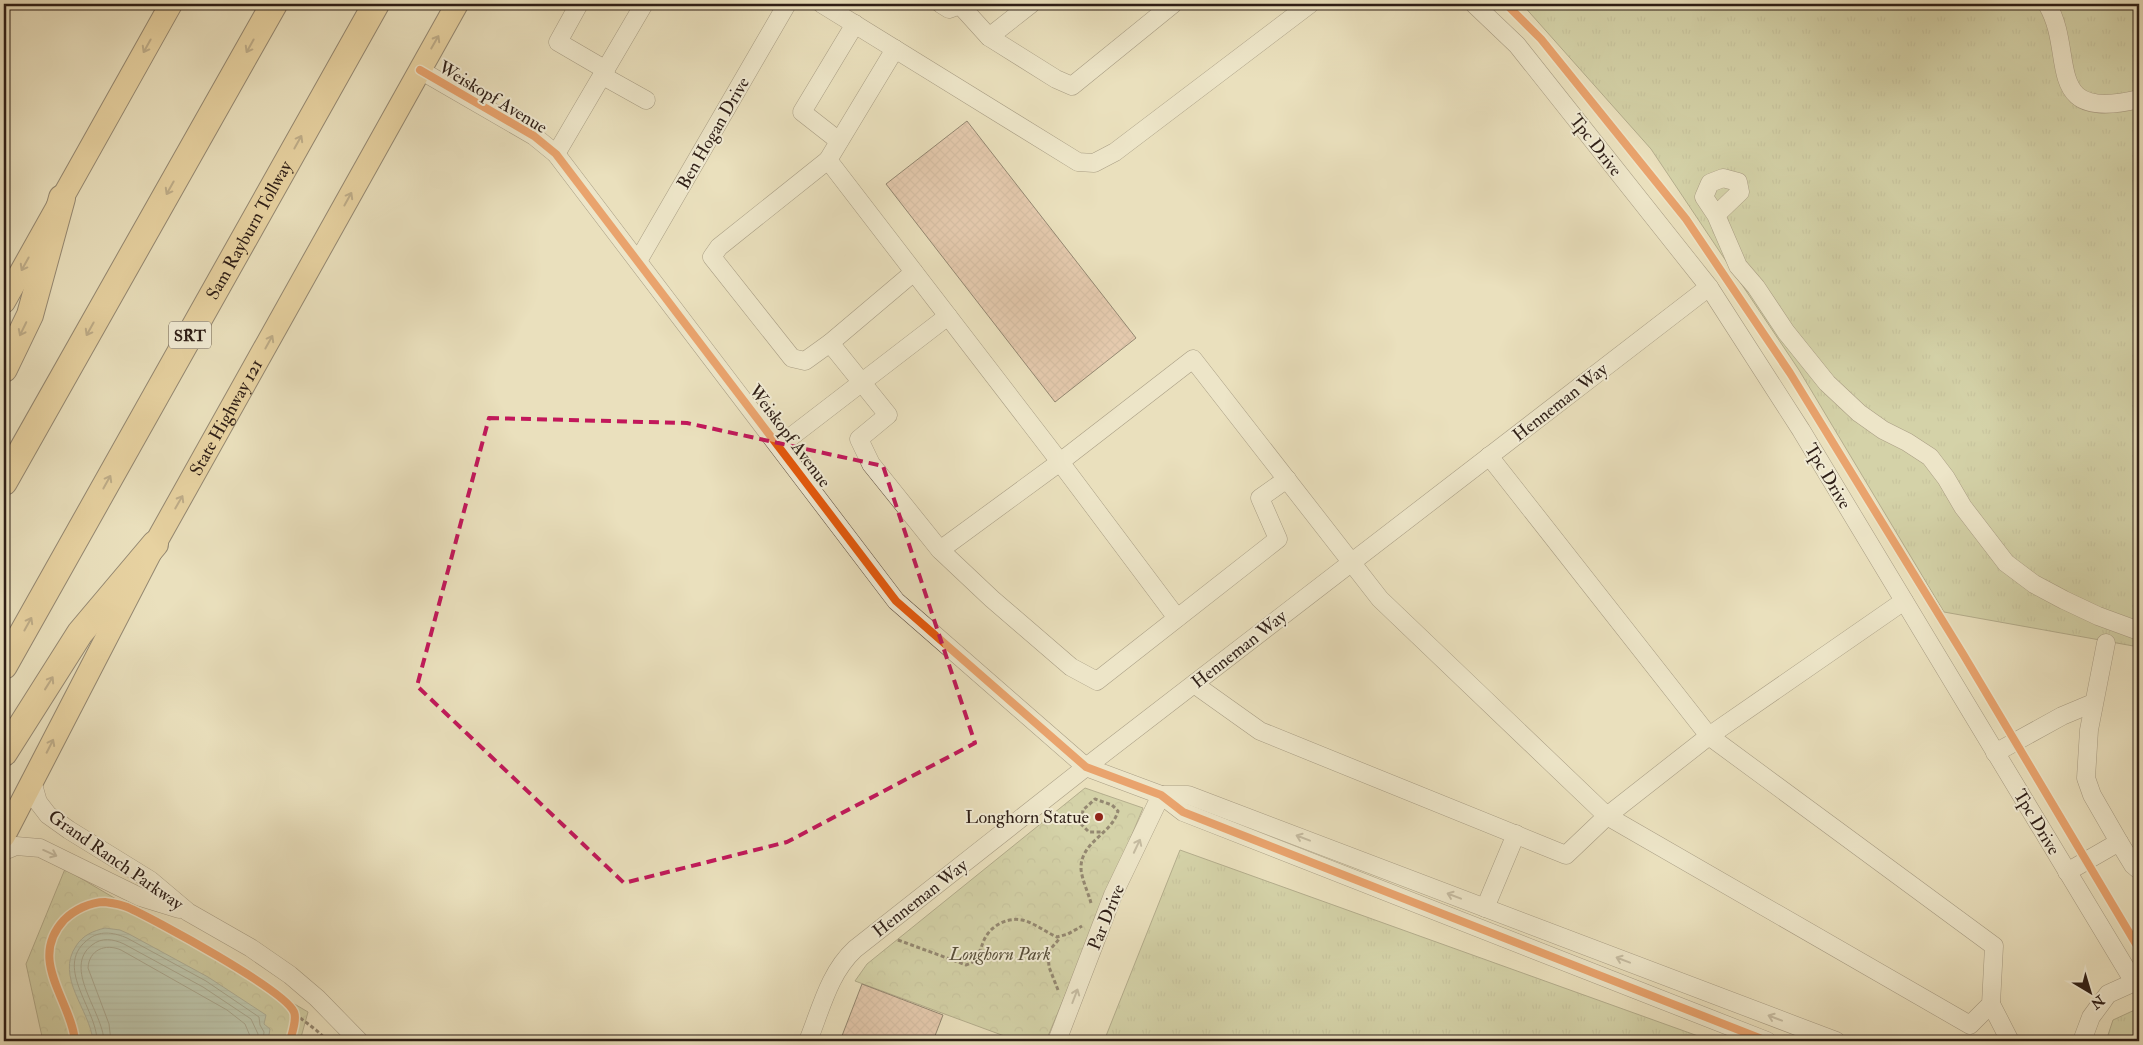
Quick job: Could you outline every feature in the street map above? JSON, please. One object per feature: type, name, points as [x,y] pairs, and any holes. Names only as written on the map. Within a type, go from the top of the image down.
[{"type":"highway","points":[[4,482],[274,4]]},
{"type":"highway","name":"Sam Rayburn Tollway","points":[[4,666],[376,4]]},
{"type":"highway","points":[[4,369],[30,315],[62,198]]},
{"type":"highway","points":[[4,754],[80,633],[155,544]]},
{"type":"main road","points":[[4,302],[171,4]]},
{"type":"main road","name":"State Highway 121","points":[[4,836],[155,544],[457,4]]},
{"type":"street","points":[[580,4],[558,42],[646,100]]},
{"type":"street","points":[[556,154],[644,4]]},
{"type":"street","name":"Ben Hogan Drive","points":[[638,262],[787,4]]},
{"type":"street","points":[[822,4],[1078,162],[1094,163],[1115,152],[1302,6]]},
{"type":"street","points":[[941,4],[949,9],[962,4],[989,37],[1056,79],[1072,86],[1173,4]]},
{"type":"street","points":[[989,37],[1031,4]]},
{"type":"street","name":"Tpc Drive","points":[[1474,4],[1516,45],[1709,287],[1801,430],[2067,872],[2137,981]]},
{"type":"street","points":[[2047,4],[2053,14],[2063,67],[2070,86],[2082,98],[2097,104],[2119,104],[2139,99]]},
{"type":"street","points":[[840,141],[802,112],[855,24]]},
{"type":"street","points":[[895,49],[828,160],[719,247],[712,257],[792,358],[805,361],[830,343],[914,272]]},
{"type":"street","name":"Weiskopf Avenue","points":[[420,70],[534,136],[556,154],[896,600],[1086,767],[1161,796]]},
{"type":"street","points":[[828,160],[1177,618]]},
{"type":"street","points":[[1716,215],[1738,266],[1761,294],[1786,332],[1827,383],[1867,419],[1930,457],[1946,478],[1974,523],[2006,563],[2034,584],[2064,600],[2098,616],[2139,631]]},
{"type":"street","name":"Henneman Way","points":[[808,1041],[834,974],[844,959],[1086,767],[1709,287]]},
{"type":"street","points":[[779,446],[948,316]]},
{"type":"street","points":[[830,343],[888,416],[859,439],[871,464],[940,550],[992,599],[1071,667],[1097,681],[1278,539],[1260,498],[1287,479]]},
{"type":"street","points":[[940,550],[1060,462],[1193,359],[1380,599],[1607,816],[1970,1025],[1991,1004]]},
{"type":"street","points":[[1489,456],[1709,736],[1994,946],[1991,1004],[2010,1041]]},
{"type":"street","points":[[1194,684],[1260,731],[1566,855],[1607,816],[1709,736],[1904,601]]},
{"type":"street","points":[[2106,643],[2093,703],[2086,778],[2092,795],[2119,842],[2133,865],[2139,870]]},
{"type":"street","points":[[1995,752],[2062,716],[2093,703]]},
{"type":"street","name":"Grand Ranch Parkway","points":[[32,782],[38,802],[48,815],[150,880],[188,912],[251,948],[290,975],[317,998],[359,1041]]},
{"type":"street","points":[[1161,796],[1188,795],[1836,1041]]},
{"type":"street","points":[[1161,796],[1183,812],[1766,1041]]},
{"type":"street","name":"Par Drive","points":[[1057,1041],[1113,895],[1161,796]]},
{"type":"street","points":[[1485,908],[1516,834]]},
{"type":"street","points":[[2067,872],[2119,842]]},
{"type":"street","name":"Grand Ranch Parkway","points":[[4,851],[16,846],[40,848],[140,897],[188,912]]},
{"type":"street","points":[[2082,1041],[2091,1017],[2108,994],[2137,981]]},
{"type":"path","points":[[1092,908],[1081,868],[1083,855],[1116,820],[1118,811],[1112,805],[1095,799],[1083,810],[1081,824],[1090,832],[1103,832]]},
{"type":"path","points":[[75,1041],[71,1022],[51,971],[51,947],[60,926],[70,915],[92,904],[112,903]]},
{"type":"path","points":[[151,919],[250,976],[291,1007],[295,1014],[328,1041]]},
{"type":"path","points":[[898,940],[966,966],[979,957],[986,937],[991,931],[1000,923],[1011,919],[1029,922],[1058,937],[1063,936]]},
{"type":"path","points":[[1059,995],[1049,967],[1048,952],[1063,936],[1081,928],[1084,924]]},
{"type":"path","points":[[290,1041],[295,1014]]},
{"type":"highlighted area","points":[[489,418],[687,423],[883,466],[975,743],[787,842],[624,883],[417,686]]},
{"type":"green space","points":[[1522,4],[2139,4],[2139,647],[1944,612],[1799,370],[1651,149]]},
{"type":"green space","name":"Longhorn Park","points":[[1085,788],[1143,808],[1046,1041],[1018,1041],[855,981],[867,964]]},
{"type":"green space","points":[[1180,850],[1712,1041],[1104,1041]]},
{"type":"green space","points":[[65,869],[308,1012],[300,1041],[43,1041],[26,964]]},
{"type":"green space","points":[[2139,1008],[2139,1041],[2106,1041],[2113,1020]]},
{"type":"water","points":[[105,928],[120,930],[129,934],[208,977],[266,1015],[264,1024],[270,1029],[268,1041],[93,1041],[91,1029],[71,982],[69,970],[76,946],[82,939],[92,932]]},
{"type":"building","points":[[967,121],[1136,338],[1055,402],[886,184]]},
{"type":"building","points":[[862,984],[943,1015],[933,1041],[840,1041]]},
{"type":"cycle path","points":[[1506,4],[1541,39],[1686,219],[1790,373],[1963,654],[2139,949]]},
{"type":"cycle path","points":[[420,70],[534,136],[556,154],[896,601],[1086,767],[1161,795],[1183,812],[1767,1041]]},
{"type":"cycle path","points":[[75,1041],[72,1026],[54,980],[50,965],[50,950],[54,935],[68,916],[88,905],[99,902],[119,904],[163,925],[268,988],[294,1012],[295,1022],[290,1041]]},
{"type":"place","name":"Longhorn Statue","points":[[1099,817]]}]
